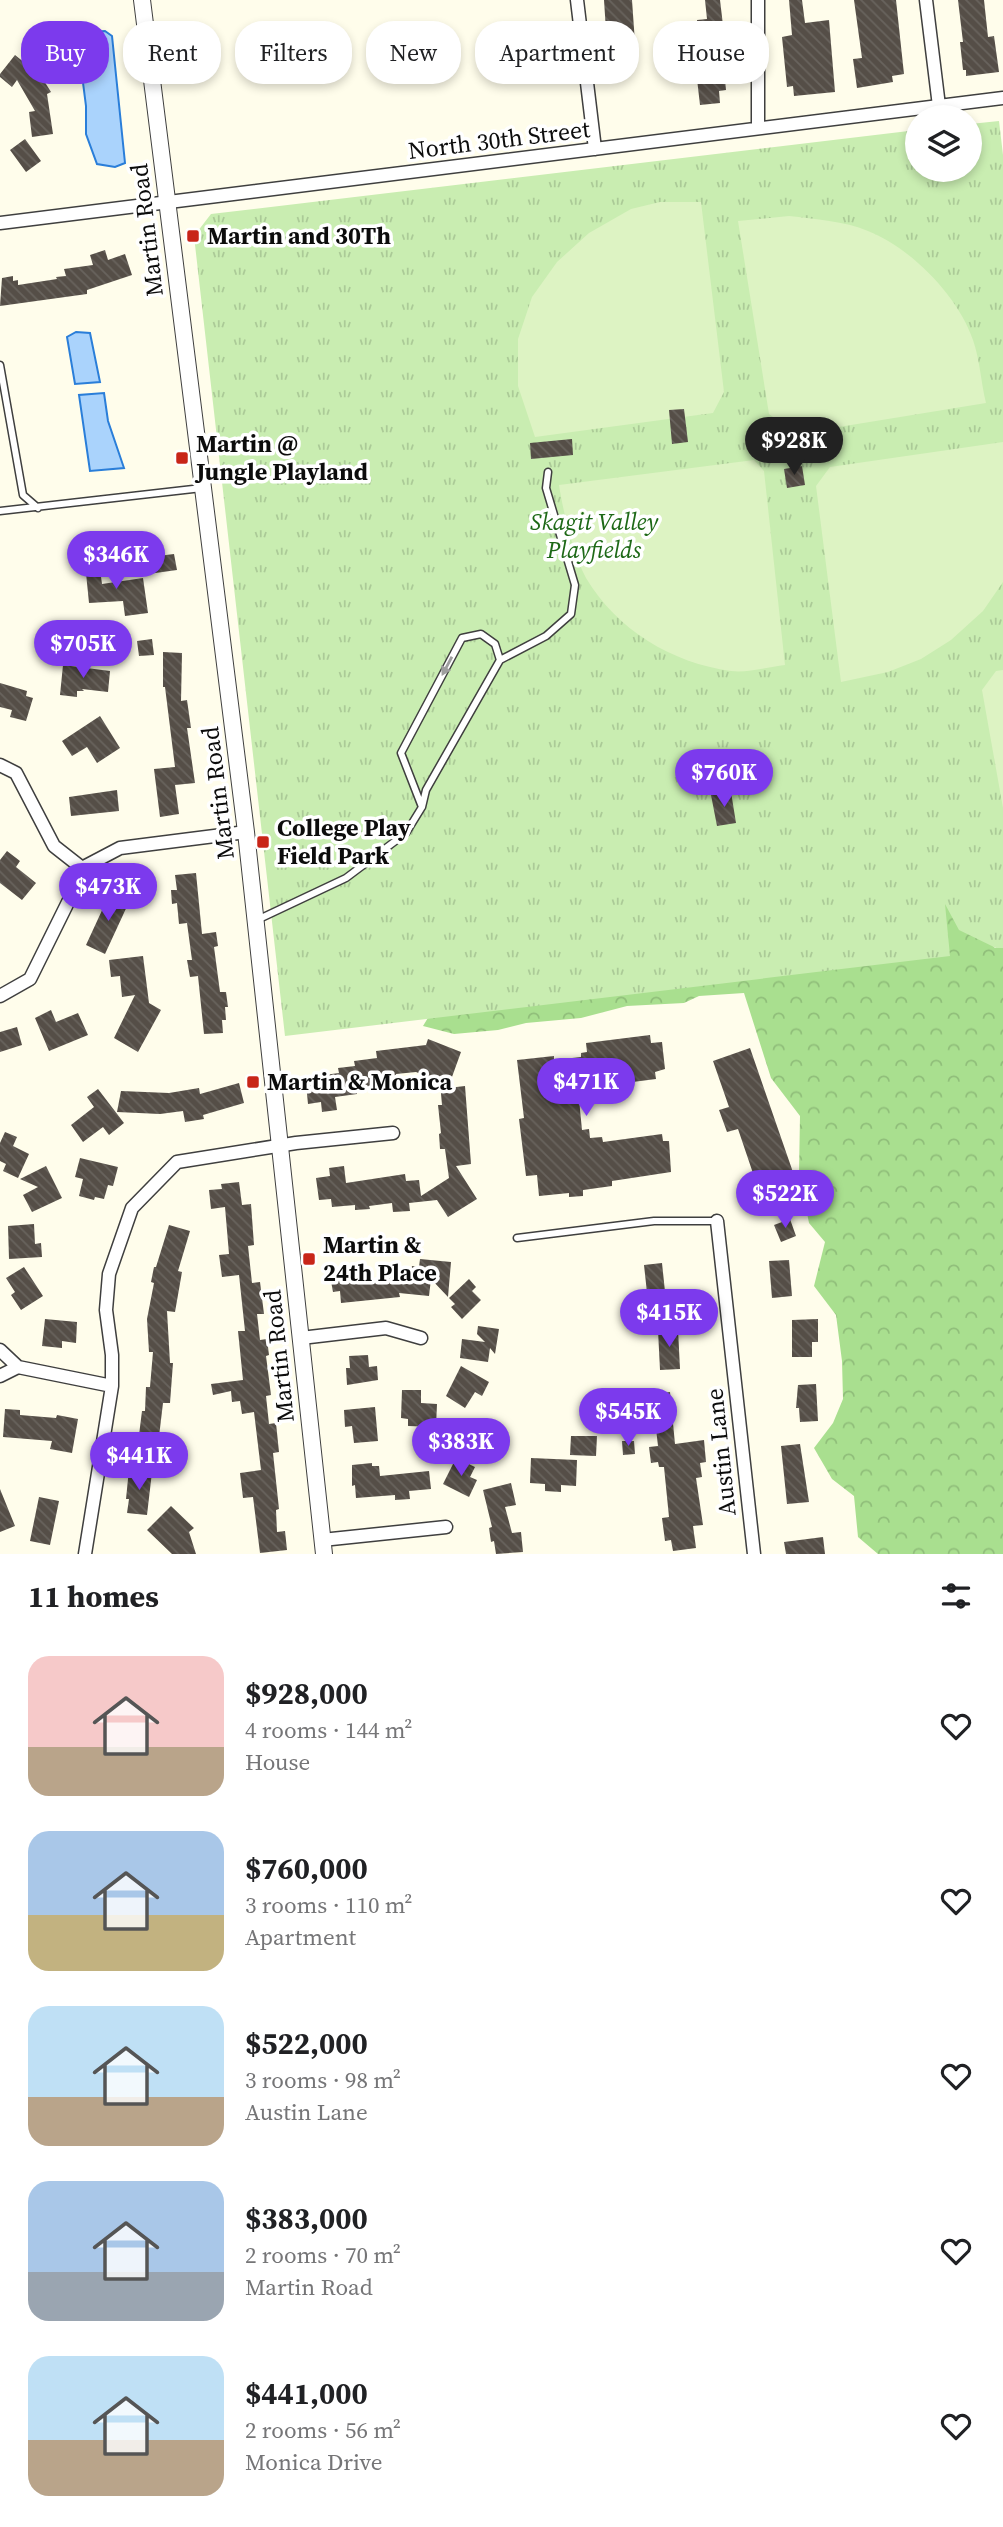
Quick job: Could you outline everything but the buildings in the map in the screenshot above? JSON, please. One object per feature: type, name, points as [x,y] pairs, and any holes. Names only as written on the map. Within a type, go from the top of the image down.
[{"type":"street","name":"Martin Road","points":[[142,0],[165,201],[246,832],[323,1547],[446,1527]]},
{"type":"street","points":[[577,0],[595,149]]},
{"type":"street","points":[[758,0],[758,128]]},
{"type":"street","points":[[926,0],[939,105]]},
{"type":"street","name":"North 30th Street","points":[[947,105],[1003,98]]},
{"type":"street","name":"North 30th Street","points":[[0,222],[905,110]]},
{"type":"street","points":[[0,765],[16,773],[54,846],[82,868]]},
{"type":"street","points":[[0,996],[30,979],[79,880],[82,868],[120,848],[246,832]]},
{"type":"street","points":[[89,1552],[112,1386],[112,1356],[106,1310],[109,1274],[132,1208],[177,1162],[279,1146],[393,1133]]},
{"type":"street","name":"Austin Lane","points":[[717,1221],[754,1554]]},
{"type":"street","points":[[301,1338],[386,1328],[421,1338]]},
{"type":"street","points":[[0,1350],[18,1367],[112,1386]]},
{"type":"street","points":[[0,1376],[18,1367]]},
{"type":"lane","points":[[0,365],[23,495],[38,508]]},
{"type":"lane","points":[[255,921],[346,878],[405,833],[422,807],[426,790],[500,660],[546,636],[571,614],[575,585],[546,488],[548,472]]},
{"type":"lane","points":[[0,511],[202,488]]},
{"type":"lane","points":[[422,807],[401,753],[462,638],[481,634],[495,644],[500,660]]},
{"type":"lane","points":[[517,1238],[654,1221],[717,1221]]},
{"type":"green space","name":"Skagit Valley Playfields","points":[[999,121],[1003,155],[1003,948],[996,948],[959,930],[945,904],[950,956],[285,1036],[194,236],[211,214],[905,131],[905,182],[982,182],[982,123]]},
{"type":"green space","points":[[660,202],[701,202],[724,392],[713,413],[535,437],[518,386],[518,339],[532,297],[557,262],[589,233],[631,209]]},
{"type":"green space","points":[[789,216],[819,219],[868,231],[900,249],[931,275],[966,323],[975,348],[986,403],[796,434],[769,414],[738,221]]},
{"type":"green space","points":[[1003,442],[1003,582],[983,611],[951,640],[921,659],[888,672],[841,682],[816,486],[830,467]]},
{"type":"green space","points":[[754,460],[764,471],[785,665],[751,671],[731,671],[709,667],[667,652],[630,628],[613,613],[599,597],[581,568],[569,532],[559,485]]},
{"type":"green space","points":[[1003,670],[1003,808],[982,690],[996,671]]},
{"type":"green space","points":[[823,759],[995,948],[1003,948],[1003,1554],[878,1554],[858,1537],[854,1496],[832,1479],[814,1448],[833,1423],[843,1399],[842,1361],[836,1315],[814,1286],[825,1242],[809,1223],[799,1173],[800,1116],[771,1078],[744,993],[699,996],[684,1003],[627,1006],[581,1018],[526,1023],[498,1030],[454,1034],[423,1026],[443,993]]},
{"type":"water","points":[[109,34],[112,36],[125,163],[115,167],[97,164],[86,134],[83,84],[109,84]]},
{"type":"water","points":[[76,332],[90,333],[100,382],[75,384],[67,337]]},
{"type":"water","points":[[104,393],[108,421],[124,468],[90,471],[79,395]]},
{"type":"place","name":"Martin and 30Th","points":[[193,236]]},
{"type":"place","name":"Martin @ Jungle Playland","points":[[182,458]]},
{"type":"place","name":"College Play Field Park","points":[[263,842]]},
{"type":"place","name":"Martin & Monica","points":[[253,1082]]},
{"type":"place","name":"Martin & 24th Place","points":[[309,1259]]}]
